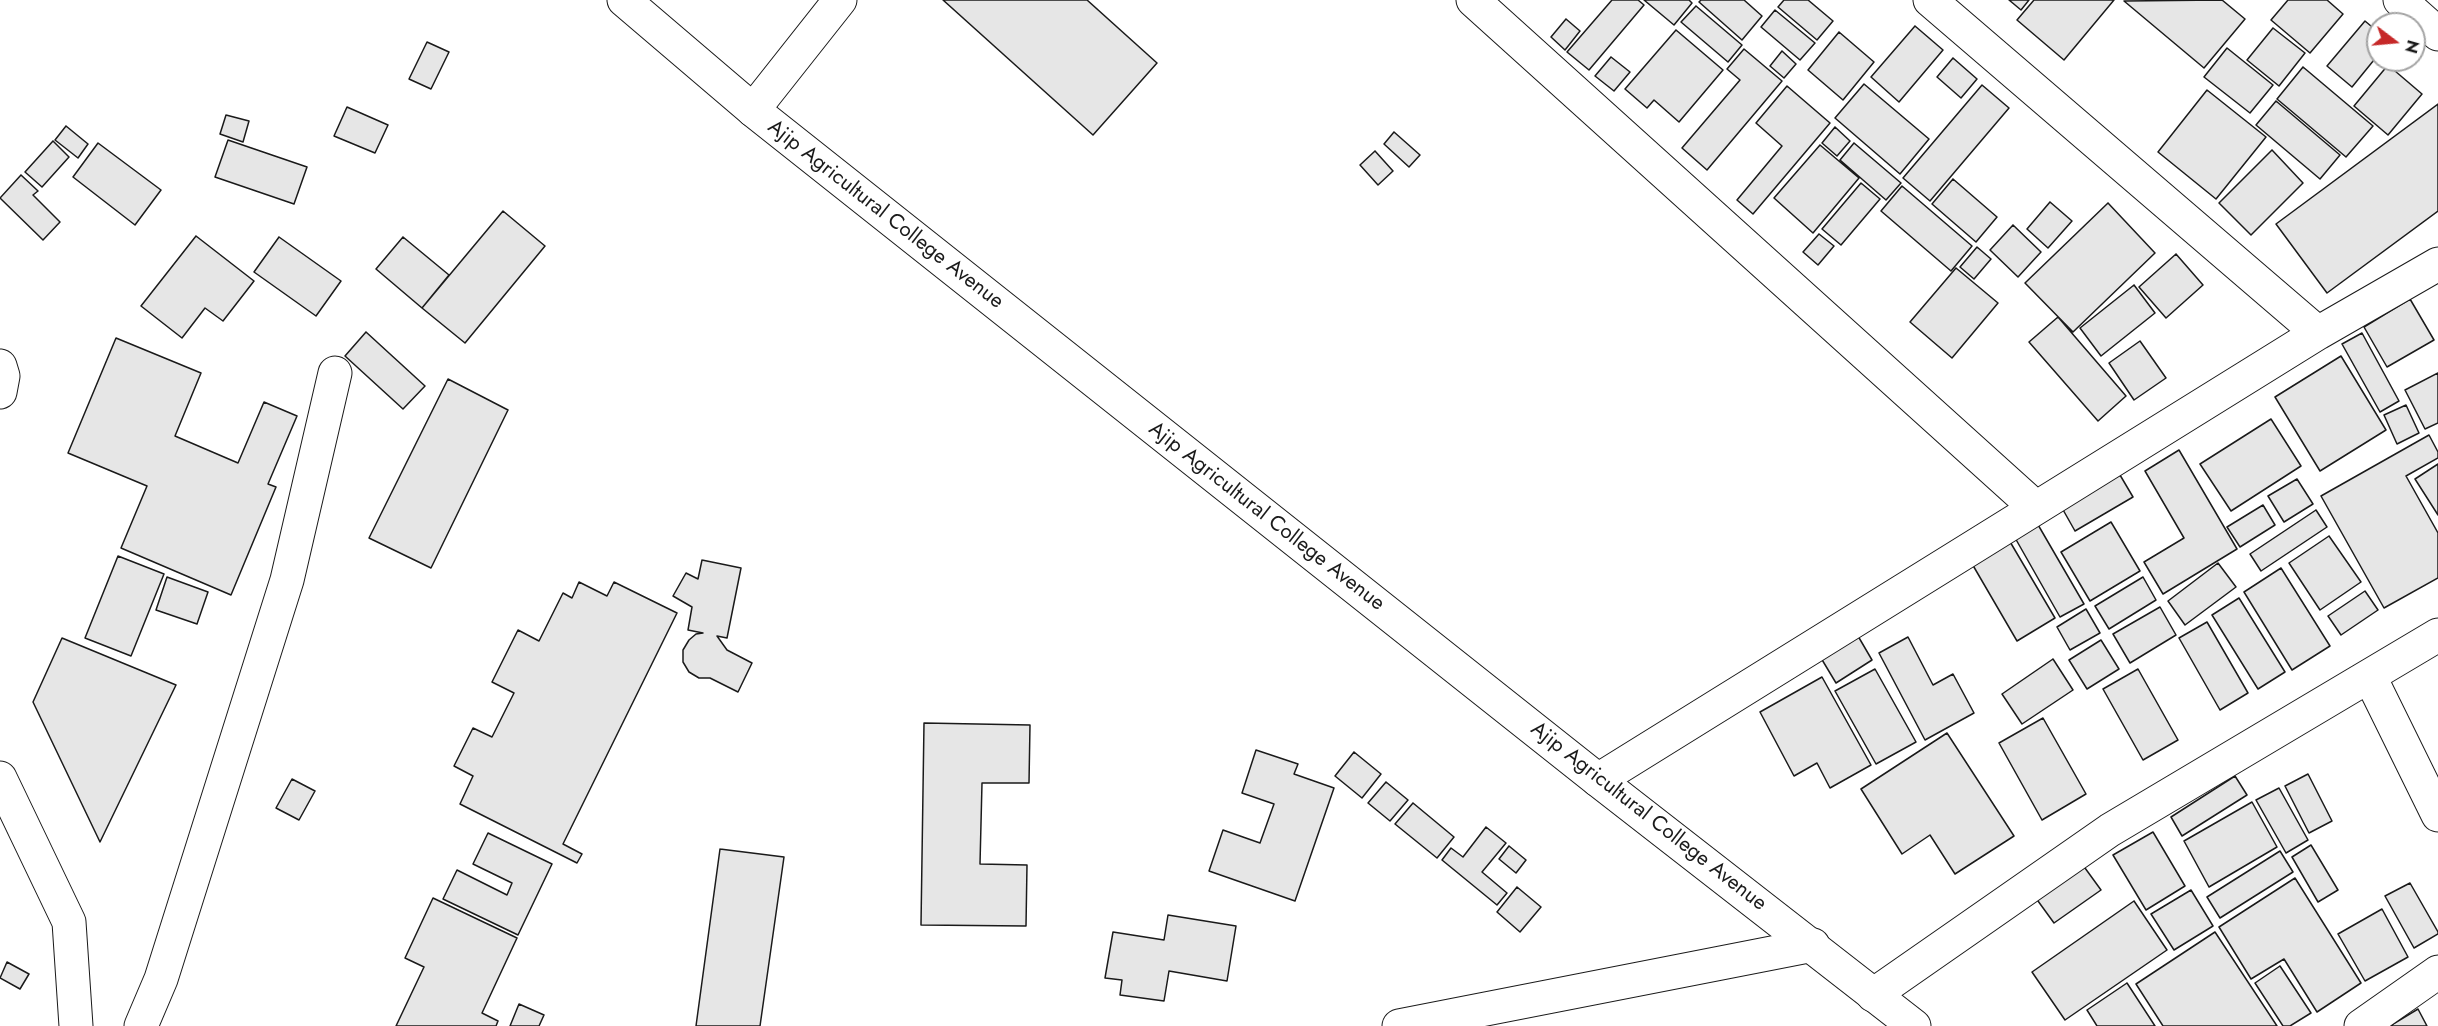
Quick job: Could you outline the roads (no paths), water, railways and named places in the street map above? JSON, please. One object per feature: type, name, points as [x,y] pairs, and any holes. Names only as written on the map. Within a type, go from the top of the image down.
[{"type":"street","name":"Ajip Agricultural College Avenue","points":[[624,0],[753,110],[1598,780],[1813,945],[1914,1026]]},
{"type":"street","points":[[753,110],[840,0]]},
{"type":"street","points":[[1473,0],[2036,508]]},
{"type":"street","points":[[1930,0],[2318,333]]},
{"type":"street","points":[[2400,0],[2438,34]]},
{"type":"street","points":[[1598,780],[2318,333],[2436,271]]},
{"type":"street","points":[[0,366],[3,376],[0,392]]},
{"type":"street","points":[[141,1026],[161,979],[287,580],[335,373]]},
{"type":"street","points":[[1873,995],[2110,830],[2438,635]]},
{"type":"street","points":[[2370,677],[2438,815]]},
{"type":"street","points":[[0,778],[69,922],[76,1026]]},
{"type":"street","points":[[1399,1026],[1813,945]]},
{"type":"street","points":[[2361,1026],[2438,972]]}]
